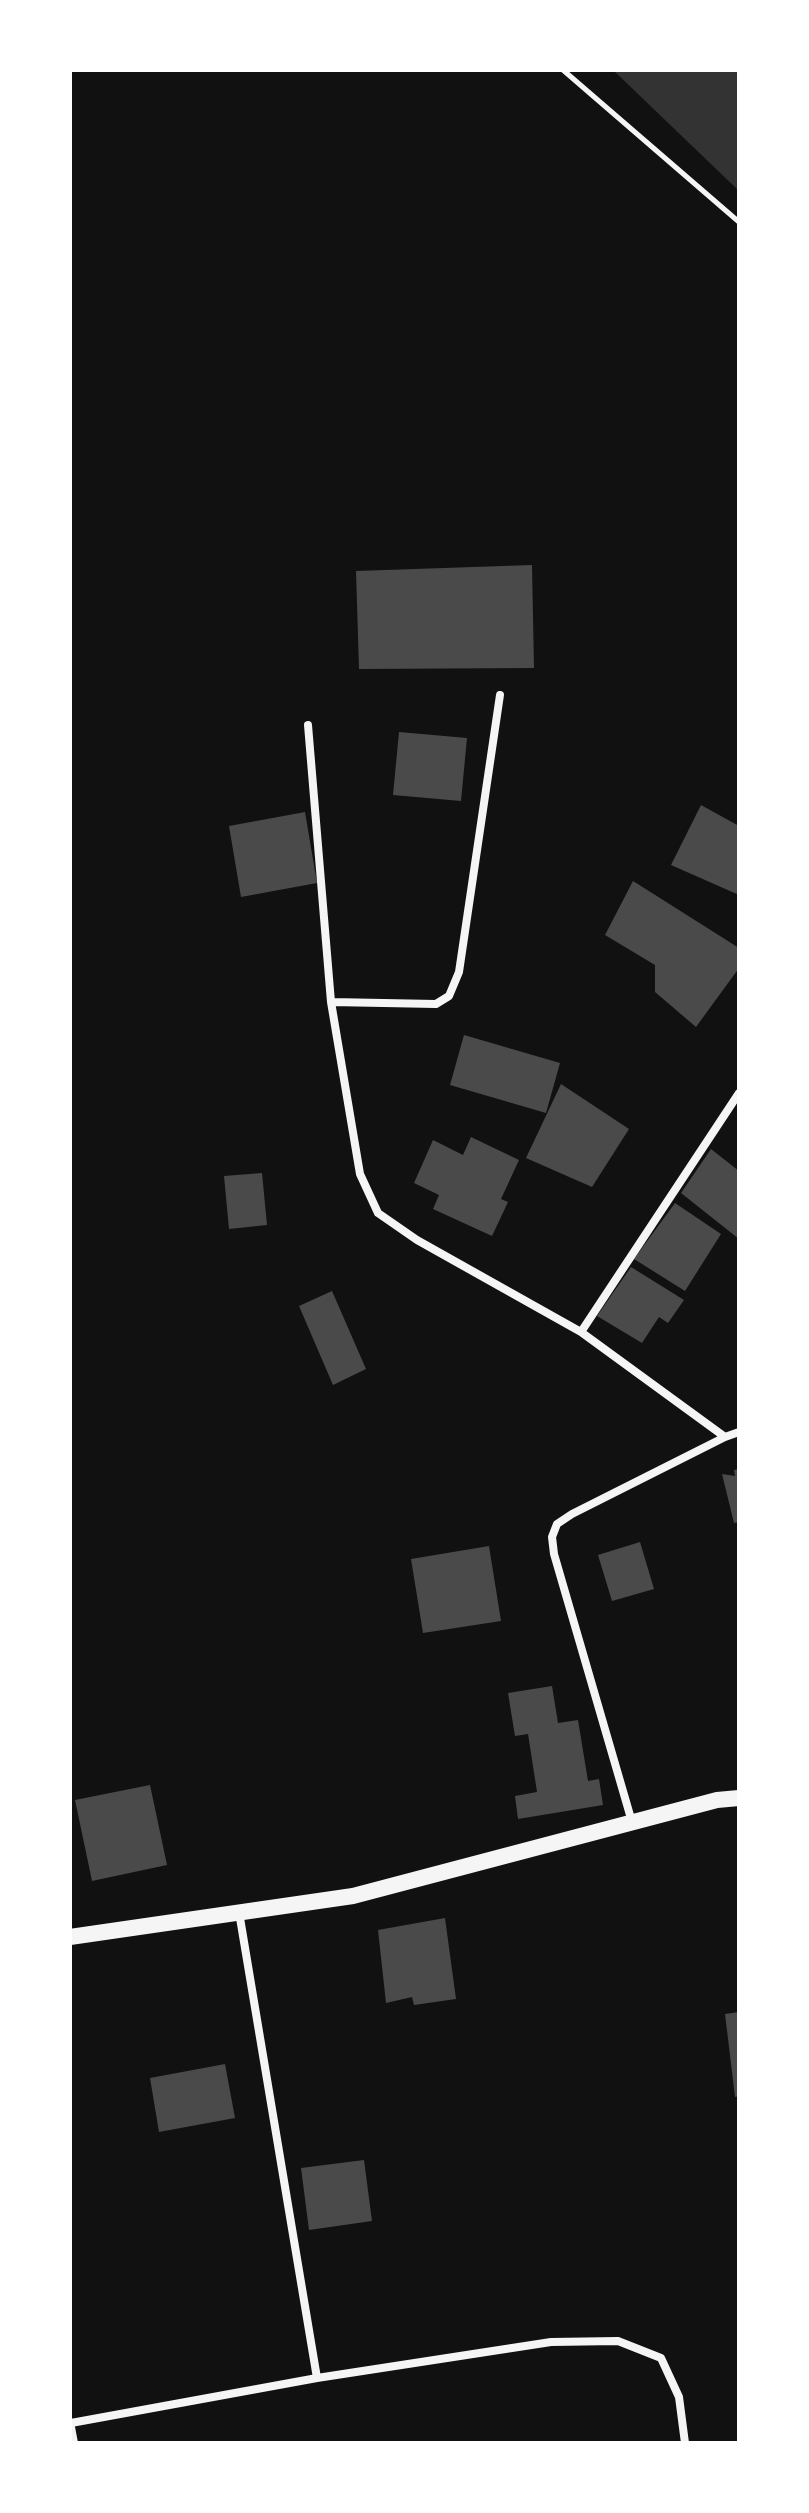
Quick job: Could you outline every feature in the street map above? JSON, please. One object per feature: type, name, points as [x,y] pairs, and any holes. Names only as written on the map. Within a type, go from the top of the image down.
[{"type":"main road","points":[[70,1937],[353,1896],[632,1822],[739,1798]]},
{"type":"street","points":[[331,1002],[436,1004],[449,996],[459,972],[500,695]]},
{"type":"street","points":[[308,725],[331,1002],[360,1174],[378,1213],[417,1240],[581,1332],[725,1437]]},
{"type":"street","points":[[581,1332],[739,1093]]},
{"type":"street","points":[[632,1822],[554,1554],[552,1537],[557,1524],[572,1514],[739,1432]]},
{"type":"street","points":[[239,1912],[317,2378]]},
{"type":"street","points":[[74,2443],[70,2423],[317,2378],[551,2342],[618,2341],[661,2358],[679,2397],[685,2443]]},
{"type":"path","points":[[563,70],[739,222]]},
{"type":"shaded area","points":[[613,70],[739,70],[739,191]]},
{"type":"building","points":[[532,565],[534,668],[359,669],[356,571]]},
{"type":"building","points":[[399,732],[467,738],[461,801],[393,795]]},
{"type":"building","points":[[701,805],[739,826],[739,895],[671,865]]},
{"type":"building","points":[[305,812],[317,883],[241,897],[229,826]]},
{"type":"building","points":[[633,881],[739,948],[739,968],[696,1027],[655,992],[655,965],[605,935]]},
{"type":"building","points":[[464,1035],[560,1063],[546,1113],[450,1085]]},
{"type":"building","points":[[561,1084],[629,1129],[592,1187],[526,1158]]},
{"type":"building","points":[[471,1137],[519,1160],[501,1199],[508,1202],[492,1236],[433,1209],[439,1195],[414,1183],[433,1140],[463,1155]]},
{"type":"building","points":[[711,1149],[739,1171],[739,1239],[681,1193]]},
{"type":"building","points":[[262,1173],[267,1225],[229,1229],[224,1176]]},
{"type":"building","points":[[675,1203],[721,1234],[685,1291],[634,1259]]},
{"type":"building","points":[[631,1267],[684,1300],[668,1323],[659,1317],[642,1343],[597,1316]]},
{"type":"building","points":[[332,1291],[366,1369],[333,1385],[299,1306]]},
{"type":"building","points":[[739,1469],[739,1522],[734,1523],[722,1474],[735,1476],[734,1470]]},
{"type":"building","points":[[640,1542],[654,1589],[612,1601],[598,1555]]},
{"type":"building","points":[[489,1546],[501,1621],[423,1633],[411,1559]]},
{"type":"building","points":[[552,1686],[558,1723],[578,1720],[588,1781],[599,1779],[603,1805],[518,1819],[515,1796],[537,1792],[528,1734],[515,1736],[508,1693]]},
{"type":"building","points":[[150,1785],[167,1865],[92,1881],[75,1800]]},
{"type":"building","points":[[445,1918],[456,1999],[414,2005],[412,1997],[386,2003],[378,1930]]},
{"type":"building","points":[[739,2012],[739,2096],[735,2097],[725,2014]]},
{"type":"building","points":[[225,2064],[235,2118],[159,2132],[150,2078]]},
{"type":"building","points":[[364,2160],[372,2221],[309,2230],[301,2168]]}]
